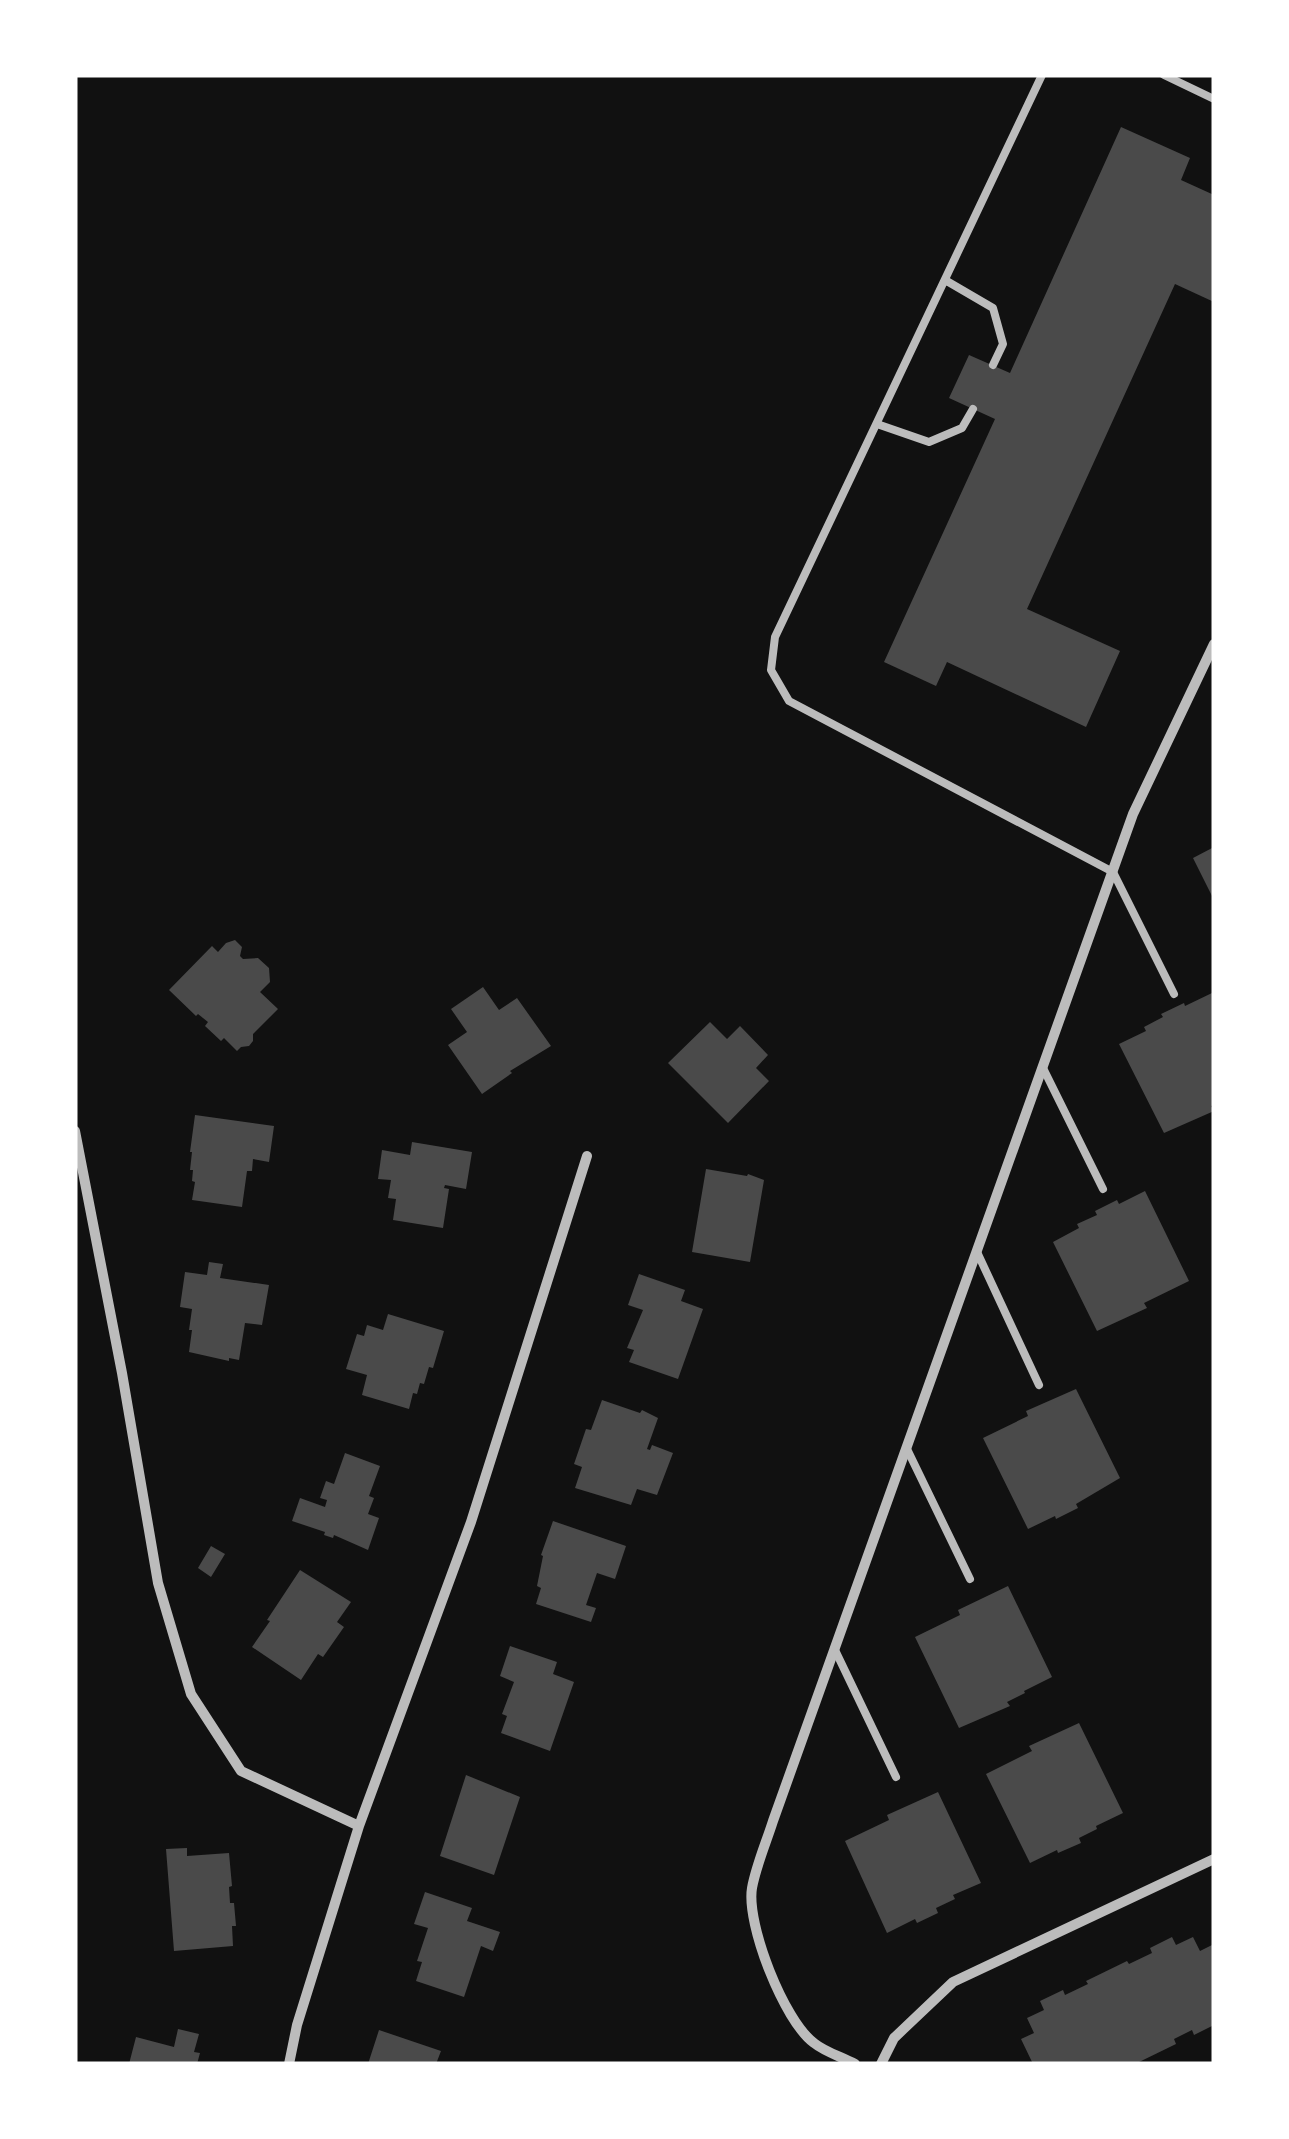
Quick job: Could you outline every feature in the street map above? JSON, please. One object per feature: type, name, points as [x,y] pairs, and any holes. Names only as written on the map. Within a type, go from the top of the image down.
[{"type":"street","points":[[855,2064],[812,2043],[792,2016],[767,1966],[752,1891],[773,1821],[1133,814],[1213,653]]},
{"type":"street","points":[[75,1131],[158,1583],[191,1694],[241,1771],[360,1826]]},
{"type":"street","points":[[289,2064],[297,2025],[360,1826],[471,1522],[588,1156]]},
{"type":"street","points":[[881,2064],[894,2038],[953,1982],[1214,1859]]},
{"type":"lane","points":[[1042,75],[775,637],[771,670],[789,700],[1113,872],[1174,994]]},
{"type":"lane","points":[[1164,75],[1214,98]]},
{"type":"lane","points":[[944,280],[993,308],[1002,344],[993,365]]},
{"type":"lane","points":[[877,424],[928,442],[962,428],[974,409]]},
{"type":"lane","points":[[1043,1068],[1104,1188]]},
{"type":"lane","points":[[977,1252],[1039,1386]]},
{"type":"lane","points":[[907,1449],[970,1579]]},
{"type":"lane","points":[[834,1650],[896,1777]]},
{"type":"building","points":[[1121,127],[1190,158],[1181,180],[1214,195],[1214,302],[1175,284],[1027,609],[1120,651],[1086,727],[947,662],[936,686],[884,662],[995,419],[949,398],[969,355],[1010,373]]},
{"type":"building","points":[[1214,847],[1214,900],[1193,858]]},
{"type":"building","points":[[235,940],[242,947],[243,959],[258,958],[269,968],[270,982],[260,992],[278,1009],[253,1034],[249,1046],[237,1051],[224,1038],[221,1041],[205,1026],[208,1022],[169,990],[212,946],[218,952]]},
{"type":"building","points":[[483,987],[499,1010],[517,998],[551,1046],[482,1094],[448,1045],[467,1032],[451,1009]]},
{"type":"building","points":[[1212,993],[1214,1111],[1164,1133],[1119,1044],[1146,1031],[1144,1027],[1163,1017],[1161,1014]]},
{"type":"building","points":[[710,1022],[727,1039],[740,1026],[768,1055],[756,1068],[769,1081],[728,1123],[668,1063]]},
{"type":"building","points":[[195,1115],[274,1126],[269,1162],[253,1159],[252,1171],[247,1171],[242,1207],[192,1200],[195,1182],[190,1152]]},
{"type":"building","points":[[412,1142],[472,1152],[466,1189],[445,1185],[449,1189],[443,1228],[393,1220],[396,1199],[388,1198],[391,1180],[378,1179],[382,1150],[410,1155]]},
{"type":"building","points":[[706,1169],[764,1180],[750,1262],[692,1252]]},
{"type":"building","points":[[1145,1191],[1189,1281],[1144,1303],[1147,1308],[1097,1331],[1053,1242],[1097,1215],[1095,1211]]},
{"type":"building","points":[[209,1262],[223,1264],[220,1278],[269,1285],[262,1325],[245,1323],[239,1360],[189,1352],[192,1309],[180,1307],[185,1272],[207,1275]]},
{"type":"building","points":[[639,1274],[685,1290],[681,1301],[703,1309],[678,1379],[629,1362],[634,1350],[627,1348],[643,1310],[628,1305]]},
{"type":"building","points":[[388,1314],[444,1331],[433,1368],[429,1367],[417,1394],[413,1393],[409,1409],[362,1395],[367,1375],[346,1369],[357,1334],[364,1336],[367,1325],[383,1330]]},
{"type":"building","points":[[1076,1389],[1120,1478],[1076,1504],[1078,1508],[1028,1529],[983,1438],[1028,1416],[1026,1411]]},
{"type":"building","points":[[602,1400],[658,1418],[647,1449],[652,1445],[673,1453],[657,1495],[637,1489],[631,1505],[575,1488],[582,1467],[574,1464],[586,1429],[591,1430]]},
{"type":"building","points":[[345,1453],[380,1466],[369,1496],[374,1498],[368,1514],[379,1518],[368,1550],[292,1521],[300,1498],[325,1507],[327,1500],[320,1498],[326,1481],[334,1484]]},
{"type":"building","points":[[553,1521],[626,1546],[615,1579],[597,1573],[586,1605],[596,1608],[591,1622],[536,1604],[541,1588],[537,1586],[541,1555]]},
{"type":"building","points":[[211,1546],[225,1554],[211,1577],[198,1568]]},
{"type":"building","points":[[300,1570],[351,1602],[337,1622],[344,1627],[323,1657],[318,1654],[301,1680],[252,1647]]},
{"type":"building","points":[[1008,1586],[1052,1677],[1007,1702],[1010,1706],[959,1728],[915,1637]]},
{"type":"building","points":[[510,1646],[557,1662],[553,1674],[574,1682],[550,1751],[501,1733],[507,1716],[502,1714],[514,1682],[500,1676]]},
{"type":"building","points":[[1079,1723],[1123,1813],[1079,1838],[1081,1843],[1030,1863],[986,1774],[1032,1751],[1029,1746]]},
{"type":"building","points":[[466,1775],[520,1797],[494,1875],[440,1856]]},
{"type":"building","points":[[938,1792],[981,1883],[953,1895],[955,1899],[936,1908],[938,1913],[887,1933],[845,1841],[889,1820],[887,1815]]},
{"type":"building","points":[[187,1848],[187,1856],[229,1853],[230,1903],[234,1903],[236,1926],[232,1926],[233,1946],[174,1951],[166,1849]]},
{"type":"building","points":[[425,1892],[472,1908],[467,1921],[500,1932],[493,1951],[481,1946],[464,1997],[416,1981],[422,1962],[417,1961],[428,1928],[414,1924]]},
{"type":"building","points":[[1172,1937],[1176,1945],[1193,1937],[1200,1951],[1214,1944],[1214,2025],[1194,2035],[1192,2030],[1174,2039],[1176,2044],[1135,2064],[1033,2064],[1021,2039],[1034,2033],[1027,2018],[1044,2010],[1040,2001],[1063,1990],[1065,1995],[1127,1961],[1129,1964],[1152,1953],[1150,1948]]},
{"type":"building","points":[[178,2029],[199,2034],[194,2052],[200,2053],[197,2064],[129,2064],[136,2037],[174,2047]]},
{"type":"building","points":[[379,2030],[441,2051],[436,2064],[368,2064]]}]
